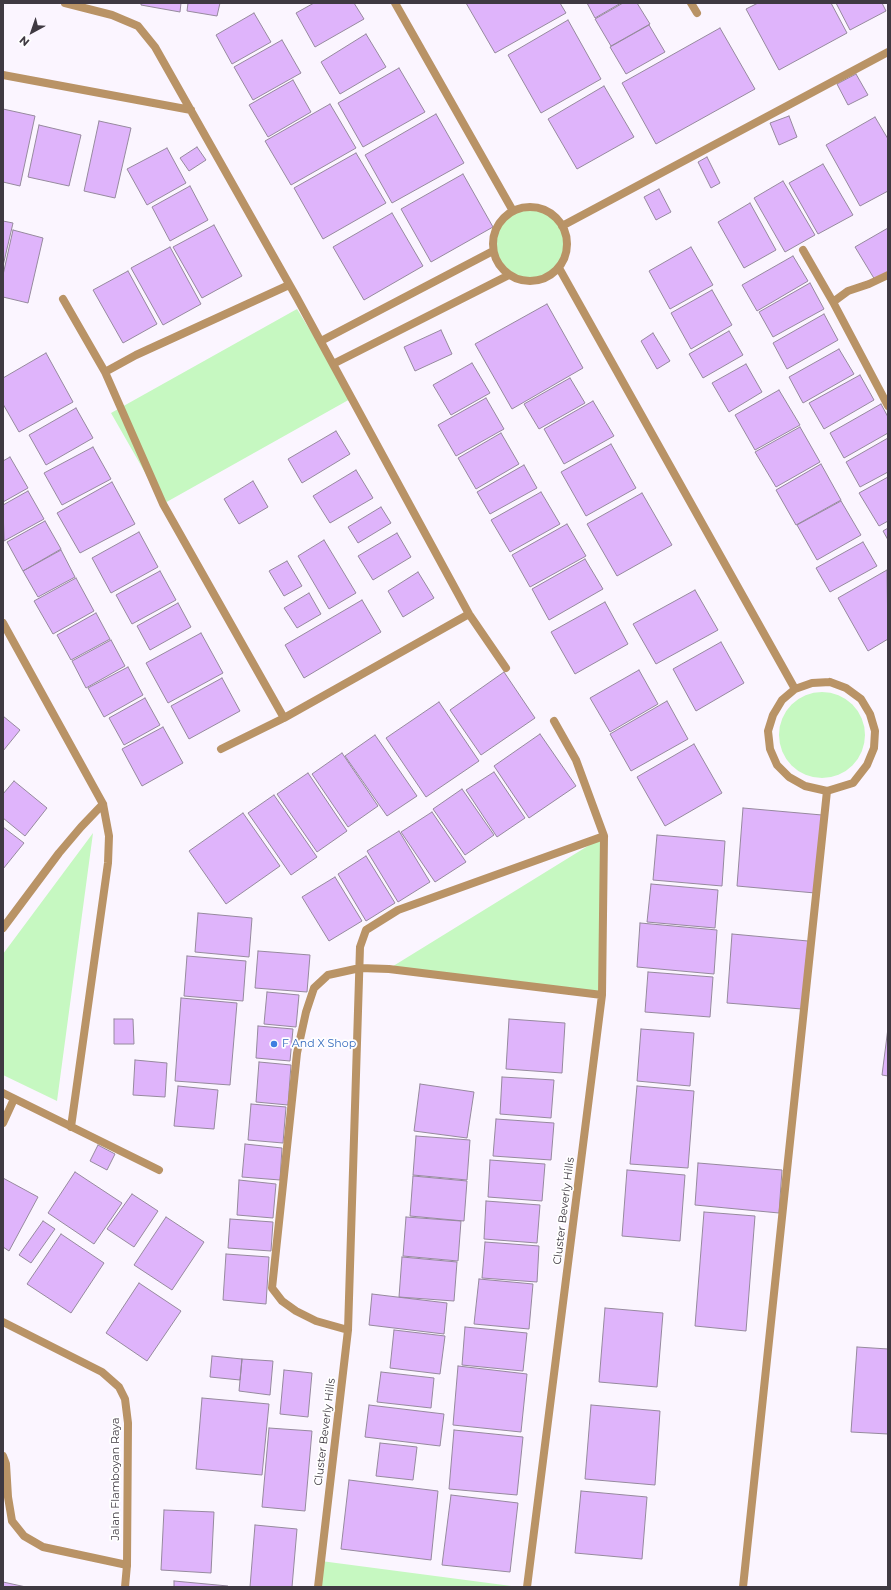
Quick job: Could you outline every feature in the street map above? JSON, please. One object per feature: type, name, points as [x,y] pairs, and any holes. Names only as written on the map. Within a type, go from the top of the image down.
[{"type":"street","points":[[65,3],[112,15],[138,26],[155,47],[321,341],[469,614],[506,668]]},
{"type":"street","points":[[395,3],[513,211]]},
{"type":"street","points":[[691,3],[697,13]]},
{"type":"street","points":[[562,226],[888,52]]},
{"type":"street","points":[[3,74],[191,110]]},
{"type":"street","points":[[524,207],[535,207],[546,210],[556,217],[562,226],[568,247],[565,258],[559,268],[551,275],[541,280],[530,282],[519,280],[509,275],[501,269],[493,251],[493,238],[496,227],[503,218],[513,211],[524,207]]},
{"type":"street","points":[[803,250],[833,302],[888,406]]},
{"type":"street","points":[[321,341],[493,251]]},
{"type":"street","points":[[559,268],[795,689]]},
{"type":"street","points":[[333,364],[509,275]]},
{"type":"street","points":[[833,302],[848,291],[870,284],[888,275]]},
{"type":"street","points":[[105,372],[136,355],[289,285]]},
{"type":"street","points":[[63,299],[105,372],[163,504],[284,718]]},
{"type":"street","points":[[221,749],[284,718],[469,614]]},
{"type":"street","points":[[3,623],[103,804],[109,836],[108,863],[71,1127]]},
{"type":"street","points":[[830,682],[846,688],[861,699],[870,714],[875,731],[874,748],[867,765],[853,783],[827,791],[805,786],[789,777],[777,765],[770,749],[768,732],[773,714],[782,700],[795,689],[812,683],[830,682]]},
{"type":"street","points":[[554,721],[576,760],[604,836]]},
{"type":"street","points":[[743,1587],[827,791]]},
{"type":"street","points":[[3,928],[59,853],[103,804]]},
{"type":"street","name":"Cluster Beverly Hills","points":[[318,1587],[348,1330],[360,948],[366,930],[398,910],[604,836],[602,995],[527,1587]]},
{"type":"street","points":[[348,1330],[316,1321],[296,1311],[282,1301],[272,1288],[297,1053],[306,1012],[314,988],[328,975],[360,968],[389,969],[602,995]]},
{"type":"street","points":[[3,1093],[159,1170]]},
{"type":"street","points":[[3,1123],[14,1099]]},
{"type":"street","name":"Jalan Flamboyan Raya","points":[[3,1322],[102,1372],[119,1387],[125,1399],[128,1423],[127,1565],[125,1587]]},
{"type":"street","points":[[3,1456],[6,1464],[8,1497],[12,1521],[24,1536],[44,1547],[127,1565]]},
{"type":"green space","points":[[530,210],[543,213],[554,220],[561,231],[564,244],[561,257],[554,268],[543,275],[530,278],[517,275],[506,268],[499,257],[496,244],[499,231],[506,220],[517,213]]},
{"type":"green space","points":[[297,309],[352,398],[163,504],[111,413]]},
{"type":"green space","points":[[814,692],[830,692],[839,695],[853,704],[862,718],[865,727],[865,743],[862,752],[853,766],[839,775],[830,778],[814,778],[798,771],[791,766],[786,759],[779,743],[779,727],[786,711],[791,704],[798,699]]},
{"type":"green space","points":[[93,833],[57,1101],[3,1075],[3,954]]},
{"type":"green space","points":[[604,836],[602,995],[390,968]]},
{"type":"green space","points":[[321,1561],[519,1587],[318,1587]]},
{"type":"building","points":[[141,3],[181,3],[180,12],[141,5]]},
{"type":"building","points":[[188,3],[220,3],[217,16],[187,11]]},
{"type":"building","points":[[314,3],[354,3],[364,19],[315,47],[296,13]]},
{"type":"building","points":[[466,3],[560,3],[566,13],[495,53]]},
{"type":"building","points":[[587,3],[621,3],[595,18]]},
{"type":"building","points":[[623,3],[637,3],[650,24],[611,46],[595,19]]},
{"type":"building","points":[[758,3],[831,3],[847,33],[779,70],[746,9]]},
{"type":"building","points":[[836,3],[882,3],[886,11],[850,30]]},
{"type":"building","points":[[254,13],[271,42],[232,64],[216,35]]},
{"type":"building","points":[[568,20],[601,79],[541,113],[508,55]]},
{"type":"building","points":[[649,25],[665,52],[626,74],[610,47]]},
{"type":"building","points":[[720,28],[755,89],[656,144],[622,83]]},
{"type":"building","points":[[366,34],[386,67],[340,94],[321,62]]},
{"type":"building","points":[[282,40],[301,73],[253,100],[234,67]]},
{"type":"building","points":[[399,68],[425,112],[363,147],[338,103]]},
{"type":"building","points":[[856,74],[868,95],[848,105],[837,84]]},
{"type":"building","points":[[293,80],[311,112],[268,137],[249,105]]},
{"type":"building","points":[[604,86],[634,137],[577,169],[548,119]]},
{"type":"building","points":[[330,104],[356,148],[291,185],[265,141]]},
{"type":"building","points":[[3,109],[35,116],[20,186],[3,182]]},
{"type":"building","points":[[436,114],[464,163],[392,203],[365,155]]},
{"type":"building","points":[[789,116],[797,137],[779,145],[770,123]]},
{"type":"building","points":[[875,117],[888,139],[888,191],[860,206],[826,145]]},
{"type":"building","points":[[99,121],[131,128],[115,198],[84,191]]},
{"type":"building","points":[[39,125],[81,135],[69,186],[28,177]]},
{"type":"building","points":[[197,147],[206,160],[189,171],[180,158]]},
{"type":"building","points":[[167,148],[186,183],[147,205],[127,169]]},
{"type":"building","points":[[356,153],[386,203],[323,239],[294,188]]},
{"type":"building","points":[[707,157],[720,183],[711,188],[698,162]]},
{"type":"building","points":[[823,164],[853,215],[818,234],[789,183]]},
{"type":"building","points":[[463,174],[493,227],[431,262],[401,209]]},
{"type":"building","points":[[783,181],[815,235],[785,252],[754,198]]},
{"type":"building","points":[[190,186],[208,220],[170,241],[152,207]]},
{"type":"building","points":[[659,189],[671,212],[656,220],[644,197]]},
{"type":"building","points":[[750,203],[776,250],[744,268],[718,222]]},
{"type":"building","points":[[392,213],[423,266],[364,300],[333,247]]},
{"type":"building","points":[[3,221],[13,223],[3,266]]},
{"type":"building","points":[[214,225],[242,276],[202,298],[173,247]]},
{"type":"building","points":[[888,228],[888,273],[875,280],[855,247]]},
{"type":"building","points":[[13,230],[43,238],[28,303],[3,297],[3,275]]},
{"type":"building","points":[[170,247],[201,304],[163,325],[131,268]]},
{"type":"building","points":[[691,247],[713,285],[670,309],[649,271]]},
{"type":"building","points":[[793,256],[808,281],[757,311],[742,285]]},
{"type":"building","points":[[128,271],[157,324],[123,343],[93,290]]},
{"type":"building","points":[[810,283],[824,309],[773,337],[759,312]]},
{"type":"building","points":[[712,290],[732,325],[691,349],[671,313]]},
{"type":"building","points":[[547,304],[583,368],[512,409],[475,344]]},
{"type":"building","points":[[824,314],[838,340],[787,369],[773,343]]},
{"type":"building","points":[[441,330],[452,354],[415,371],[404,347]]},
{"type":"building","points":[[729,331],[743,355],[703,378],[689,354]]},
{"type":"building","points":[[653,333],[670,361],[657,369],[641,341]]},
{"type":"building","points":[[839,349],[854,374],[803,403],[789,377]]},
{"type":"building","points":[[46,353],[73,402],[19,432],[3,404],[3,378]]},
{"type":"building","points":[[472,363],[490,393],[451,415],[433,385]]},
{"type":"building","points":[[746,364],[762,392],[729,412],[712,383]]},
{"type":"building","points":[[860,375],[874,400],[824,429],[809,403]]},
{"type":"building","points":[[570,378],[585,403],[539,429],[524,404]]},
{"type":"building","points":[[779,390],[800,425],[755,450],[735,415]]},
{"type":"building","points":[[486,398],[504,429],[456,456],[438,425]]},
{"type":"building","points":[[593,401],[614,436],[564,464],[544,429]]},
{"type":"building","points":[[881,404],[888,417],[888,433],[844,458],[830,433]]},
{"type":"building","points":[[76,408],[93,438],[46,465],[29,435]]},
{"type":"building","points":[[800,427],[820,462],[776,487],[755,452]]},
{"type":"building","points":[[336,431],[350,454],[302,483],[288,459]]},
{"type":"building","points":[[501,433],[519,464],[476,489],[458,458]]},
{"type":"building","points":[[888,438],[888,472],[860,487],[846,462]]},
{"type":"building","points":[[611,444],[636,488],[586,516],[561,472]]},
{"type":"building","points":[[93,447],[111,479],[62,505],[44,473]]},
{"type":"building","points":[[10,457],[28,488],[3,502],[3,461]]},
{"type":"building","points":[[821,464],[841,500],[796,525],[776,490]]},
{"type":"building","points":[[524,465],[537,488],[490,514],[477,492]]},
{"type":"building","points":[[356,470],[373,498],[330,523],[313,496]]},
{"type":"building","points":[[888,477],[888,521],[879,526],[859,493]]},
{"type":"building","points":[[253,481],[268,507],[239,524],[224,499]]},
{"type":"building","points":[[112,482],[135,524],[80,553],[57,513]]},
{"type":"building","points":[[28,491],[44,519],[4,541],[3,505]]},
{"type":"building","points":[[541,492],[560,524],[510,552],[491,520]]},
{"type":"building","points":[[642,493],[672,545],[617,576],[587,524]]},
{"type":"building","points":[[841,501],[861,535],[817,560],[797,525]]},
{"type":"building","points":[[381,507],[391,523],[358,543],[348,527]]},
{"type":"building","points":[[45,521],[61,549],[23,571],[7,542]]},
{"type":"building","points":[[567,524],[586,556],[530,587],[512,555]]},
{"type":"building","points":[[888,528],[888,540],[883,531]]},
{"type":"building","points":[[139,532],[158,567],[111,593],[92,558]]},
{"type":"building","points":[[397,533],[411,557],[373,580],[358,556]]},
{"type":"building","points":[[324,540],[356,593],[329,609],[298,556]]},
{"type":"building","points":[[863,542],[877,566],[830,592],[816,568]]},
{"type":"building","points":[[61,550],[75,577],[38,597],[23,571]]},
{"type":"building","points":[[585,559],[603,589],[549,620],[532,589]]},
{"type":"building","points":[[287,561],[302,586],[284,596],[269,571]]},
{"type":"building","points":[[887,570],[888,639],[868,651],[838,598]]},
{"type":"building","points":[[160,571],[176,600],[132,624],[116,595]]},
{"type":"building","points":[[418,572],[434,598],[403,617],[388,591]]},
{"type":"building","points":[[76,578],[94,611],[53,634],[34,601]]},
{"type":"building","points":[[695,590],[718,630],[656,664],[633,624]]},
{"type":"building","points":[[309,593],[321,614],[297,628],[284,608]]},
{"type":"building","points":[[362,600],[381,632],[304,678],[285,645]]},
{"type":"building","points":[[605,602],[628,644],[575,674],[551,632]]},
{"type":"building","points":[[178,603],[191,627],[150,650],[137,626]]},
{"type":"building","points":[[96,613],[110,639],[71,660],[57,635]]},
{"type":"building","points":[[201,633],[223,673],[168,703],[146,663]]},
{"type":"building","points":[[111,640],[125,666],[86,688],[72,661]]},
{"type":"building","points":[[721,642],[744,683],[696,711],[673,669]]},
{"type":"building","points":[[128,667],[143,695],[104,717],[88,688]]},
{"type":"building","points":[[639,670],[658,704],[610,732],[590,698]]},
{"type":"building","points":[[504,672],[535,718],[481,755],[450,710]]},
{"type":"building","points":[[222,678],[240,711],[189,739],[171,706]]},
{"type":"building","points":[[145,698],[160,725],[124,745],[109,718]]},
{"type":"building","points":[[667,701],[688,739],[631,771],[610,734]]},
{"type":"building","points":[[439,702],[479,761],[426,797],[386,738]]},
{"type":"building","points":[[3,716],[20,730],[3,751]]},
{"type":"building","points":[[163,727],[183,763],[142,786],[122,749]]},
{"type":"building","points":[[540,734],[576,786],[529,818],[494,766]]},
{"type":"building","points":[[375,735],[417,796],[387,816],[345,756]]},
{"type":"building","points":[[694,744],[722,793],[665,826],[637,777]]},
{"type":"building","points":[[342,753],[378,806],[348,827],[312,774]]},
{"type":"building","points":[[494,772],[525,818],[497,837],[466,790]]},
{"type":"building","points":[[308,773],[347,831],[317,852],[277,794]]},
{"type":"building","points":[[14,781],[47,808],[25,836],[3,818],[3,794]]},
{"type":"building","points":[[462,789],[494,835],[465,855],[433,809]]},
{"type":"building","points":[[274,795],[317,857],[291,875],[248,813]]},
{"type":"building","points":[[743,808],[822,815],[815,893],[737,886]]},
{"type":"building","points":[[432,812],[466,862],[435,882],[401,832]]},
{"type":"building","points":[[243,813],[280,866],[226,904],[189,851]]},
{"type":"building","points":[[3,827],[24,843],[3,869]]},
{"type":"building","points":[[399,831],[430,882],[398,902],[367,851]]},
{"type":"building","points":[[657,835],[725,841],[722,886],[653,880]]},
{"type":"building","points":[[366,856],[395,903],[366,921],[338,874]]},
{"type":"building","points":[[335,877],[362,921],[329,941],[302,897]]},
{"type":"building","points":[[651,884],[718,890],[715,928],[647,922]]},
{"type":"building","points":[[198,913],[252,918],[249,957],[195,952]]},
{"type":"building","points":[[640,923],[717,930],[714,974],[637,967]]},
{"type":"building","points":[[732,934],[808,941],[802,1009],[727,1003]]},
{"type":"building","points":[[258,951],[310,955],[307,992],[255,988]]},
{"type":"building","points":[[187,956],[246,961],[243,1001],[184,996]]},
{"type":"building","points":[[648,972],[713,977],[710,1017],[645,1012]]},
{"type":"building","points":[[267,992],[299,995],[296,1027],[264,1024]]},
{"type":"building","points":[[181,998],[237,1003],[230,1085],[175,1081]]},
{"type":"building","points":[[114,1019],[133,1019],[134,1044],[114,1044]]},
{"type":"building","points":[[509,1019],[565,1023],[562,1073],[506,1069]]},
{"type":"building","name":"F And X Shop","points":[[258,1026],[293,1029],[290,1061],[256,1058]]},
{"type":"building","points":[[888,1028],[888,1076],[882,1075]]},
{"type":"building","points":[[641,1029],[694,1033],[690,1086],[637,1081]]},
{"type":"building","points":[[135,1060],[167,1063],[165,1097],[133,1095]]},
{"type":"building","points":[[259,1062],[291,1065],[288,1105],[256,1102]]},
{"type":"building","points":[[502,1077],[554,1080],[551,1118],[500,1114]]},
{"type":"building","points":[[420,1084],[474,1092],[467,1138],[414,1131]]},
{"type":"building","points":[[178,1086],[218,1090],[214,1129],[174,1126]]},
{"type":"building","points":[[637,1086],[694,1091],[688,1168],[630,1164]]},
{"type":"building","points":[[251,1104],[286,1107],[283,1143],[248,1140]]},
{"type":"building","points":[[496,1119],[554,1123],[551,1160],[493,1156]]},
{"type":"building","points":[[416,1136],[470,1140],[467,1180],[413,1175]]},
{"type":"building","points":[[245,1144],[282,1148],[280,1180],[242,1177]]},
{"type":"building","points":[[98,1145],[115,1154],[107,1170],[90,1161]]},
{"type":"building","points":[[490,1160],[545,1164],[542,1201],[488,1197]]},
{"type":"building","points":[[698,1163],[782,1170],[779,1213],[695,1205]]},
{"type":"building","points":[[627,1170],[685,1175],[680,1241],[622,1236]]},
{"type":"building","points":[[75,1172],[122,1203],[94,1244],[48,1213]]},
{"type":"building","points":[[413,1176],[467,1181],[464,1221],[410,1216]]},
{"type":"building","points":[[3,1178],[38,1197],[9,1251],[3,1247]]},
{"type":"building","points":[[239,1180],[276,1184],[273,1218],[237,1215]]},
{"type":"building","points":[[132,1194],[158,1211],[134,1247],[107,1229]]},
{"type":"building","points":[[486,1201],[540,1205],[537,1243],[484,1239]]},
{"type":"building","points":[[704,1212],[755,1216],[746,1331],[695,1326]]},
{"type":"building","points":[[166,1217],[204,1242],[172,1290],[134,1265]]},
{"type":"building","points":[[406,1217],[461,1221],[458,1261],[403,1256]]},
{"type":"building","points":[[230,1219],[273,1222],[271,1251],[228,1248]]},
{"type":"building","points":[[43,1221],[55,1229],[31,1263],[19,1255]]},
{"type":"building","points":[[61,1234],[104,1263],[71,1313],[27,1284]]},
{"type":"building","points":[[485,1242],[539,1246],[537,1282],[482,1278]]},
{"type":"building","points":[[226,1254],[269,1257],[266,1304],[223,1300]]},
{"type":"building","points":[[402,1257],[457,1262],[454,1301],[399,1297]]},
{"type":"building","points":[[479,1279],[533,1284],[529,1329],[474,1324]]},
{"type":"building","points":[[139,1283],[181,1311],[147,1361],[106,1333]]},
{"type":"building","points":[[372,1294],[447,1303],[444,1334],[369,1325]]},
{"type":"building","points":[[605,1308],[663,1313],[657,1387],[599,1382]]},
{"type":"building","points":[[465,1327],[527,1333],[523,1371],[462,1365]]},
{"type":"building","points":[[394,1330],[445,1336],[440,1374],[390,1368]]},
{"type":"building","points":[[857,1347],[888,1349],[888,1434],[851,1432]]},
{"type":"building","points":[[212,1356],[242,1359],[240,1380],[210,1377]]},
{"type":"building","points":[[242,1359],[273,1361],[270,1395],[239,1391]]},
{"type":"building","points":[[458,1366],[527,1374],[521,1432],[453,1425]]},
{"type":"building","points":[[284,1370],[312,1373],[308,1417],[280,1414]]},
{"type":"building","points":[[381,1372],[434,1378],[431,1408],[377,1402]]},
{"type":"building","points":[[202,1398],[269,1404],[262,1475],[196,1469]]},
{"type":"building","points":[[369,1405],[444,1414],[440,1446],[365,1437]]},
{"type":"building","points":[[591,1405],[660,1411],[655,1485],[585,1479]]},
{"type":"building","points":[[269,1428],[312,1431],[305,1511],[262,1507]]},
{"type":"building","points":[[454,1430],[523,1437],[517,1495],[449,1489]]},
{"type":"building","points":[[380,1443],[417,1447],[413,1480],[376,1476]]},
{"type":"building","points":[[349,1480],[438,1491],[431,1560],[341,1549]]},
{"type":"building","points":[[581,1491],[647,1497],[642,1559],[575,1553]]},
{"type":"building","points":[[451,1495],[518,1503],[510,1572],[442,1565]]},
{"type":"building","points":[[164,1510],[214,1512],[211,1573],[161,1570]]},
{"type":"building","points":[[255,1525],[297,1529],[292,1587],[250,1587]]},
{"type":"building","points":[[174,1581],[228,1586],[228,1587],[174,1587]]},
{"type":"building","points":[[3,1582],[26,1587],[3,1587]]},
{"type":"place","name":"F And X Shop","points":[[274,1044]]}]
